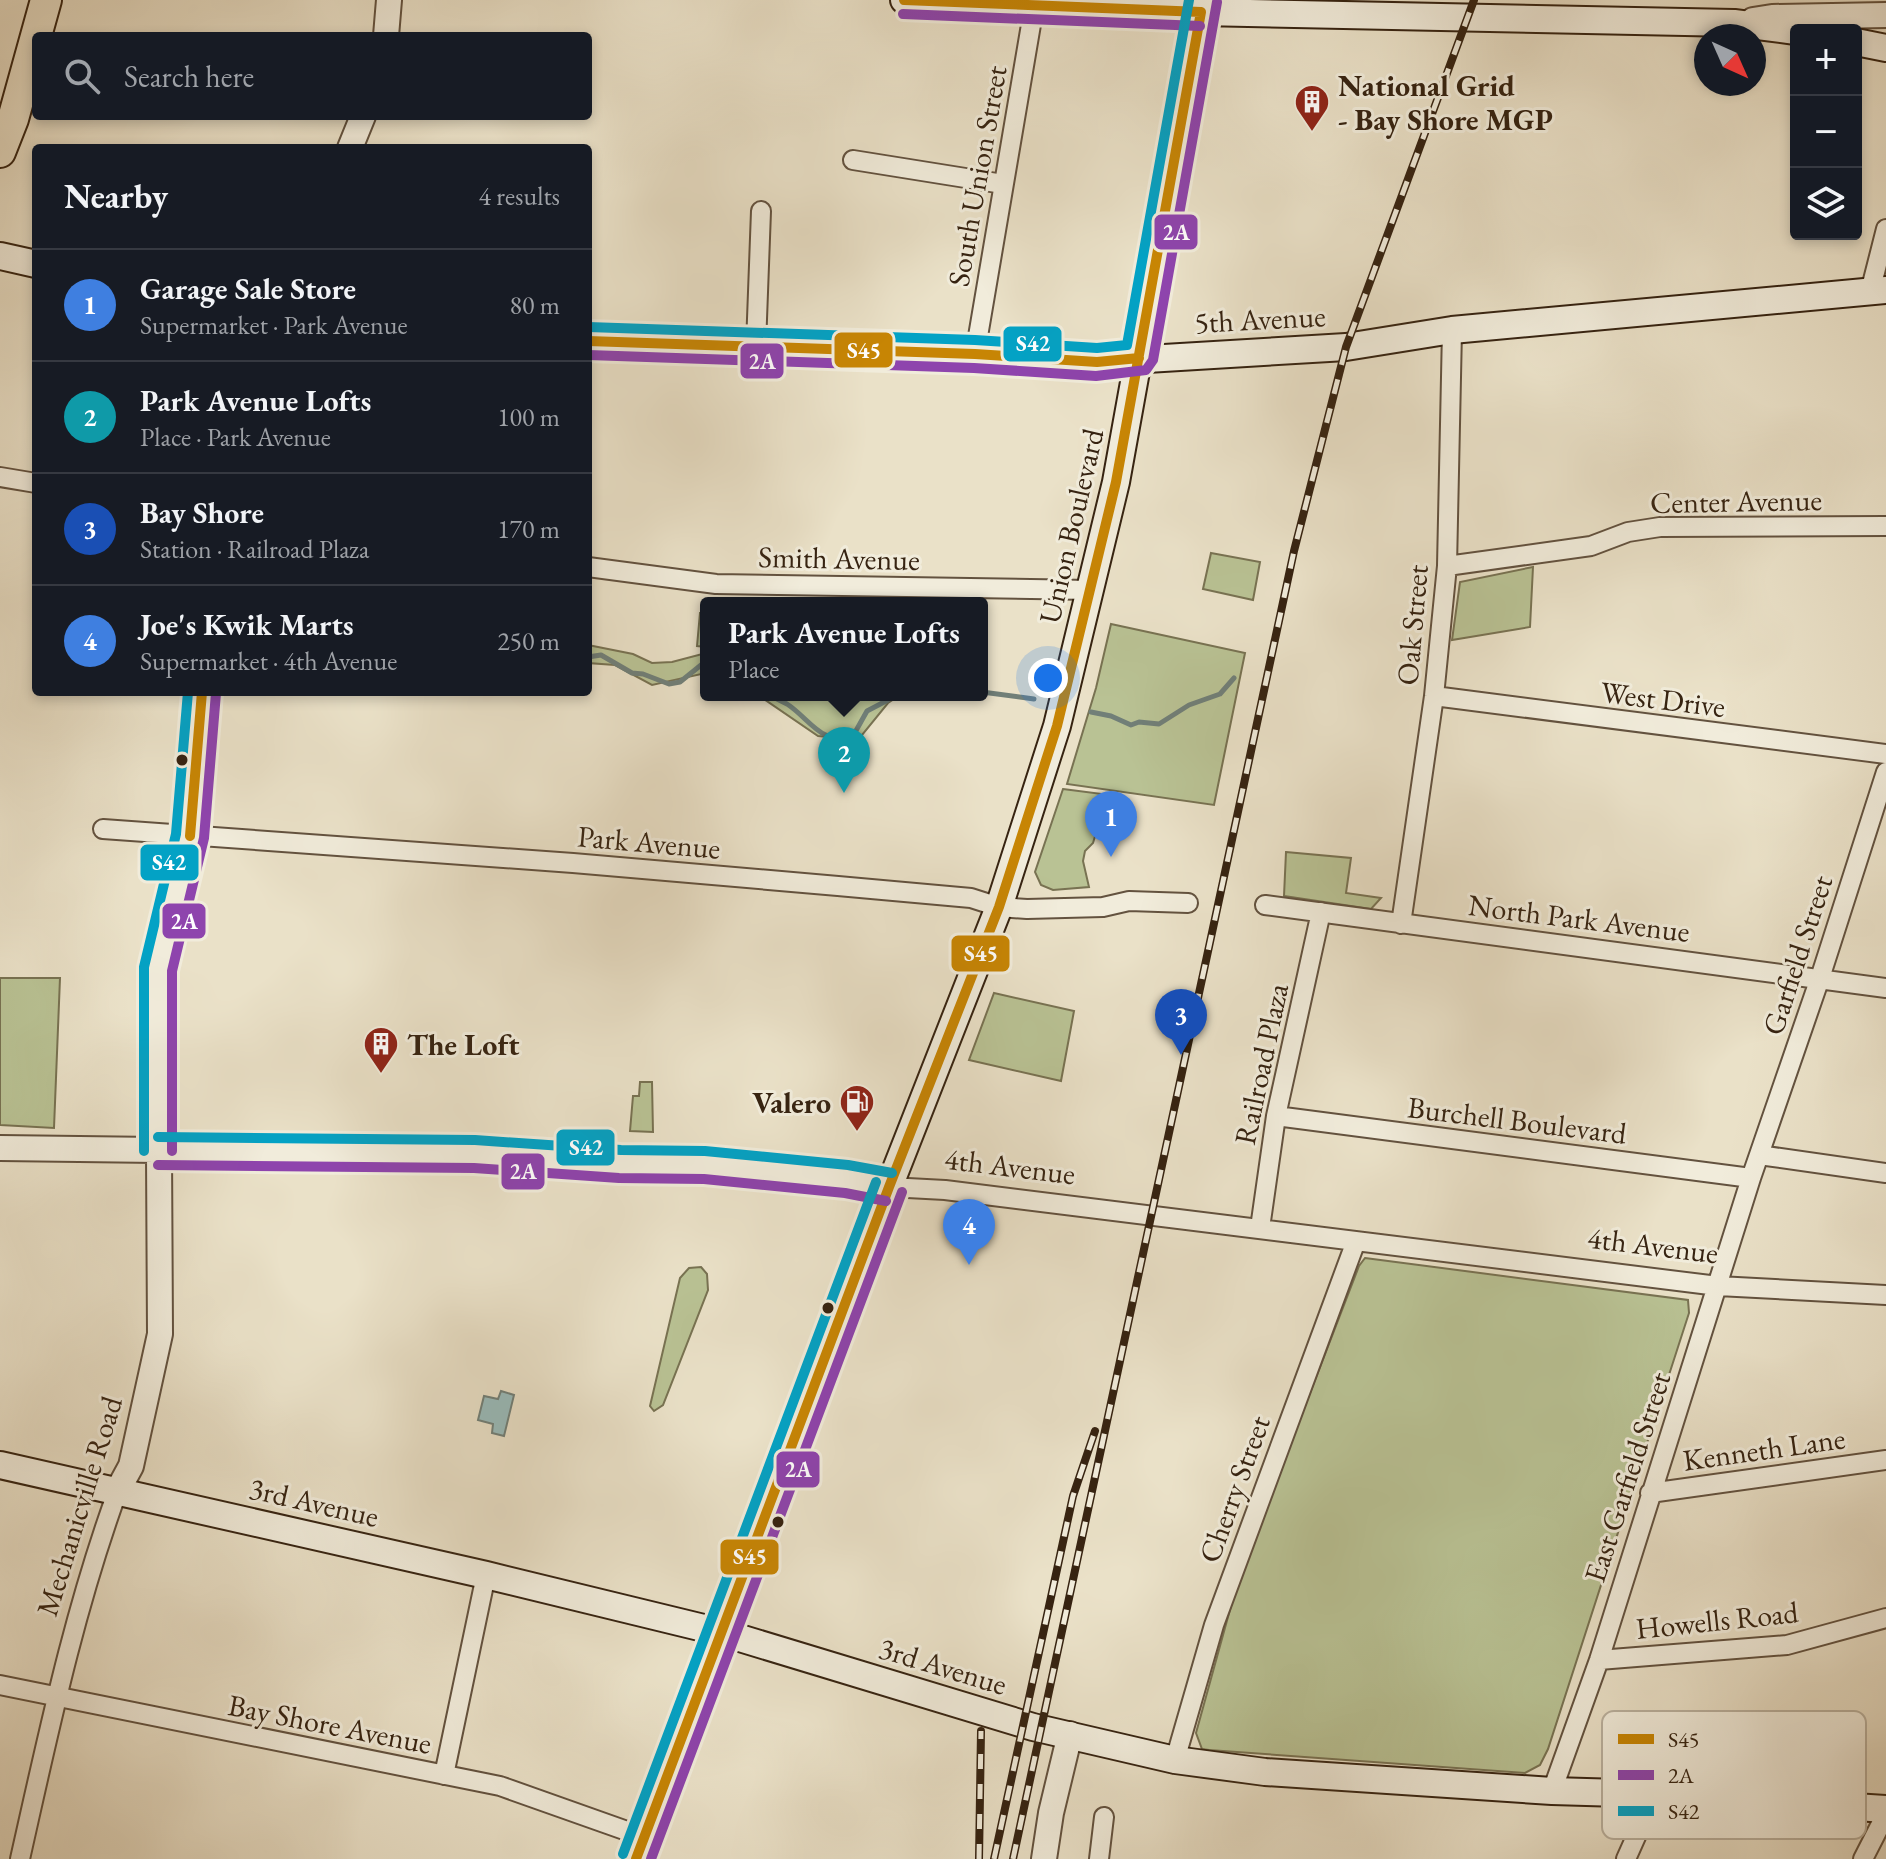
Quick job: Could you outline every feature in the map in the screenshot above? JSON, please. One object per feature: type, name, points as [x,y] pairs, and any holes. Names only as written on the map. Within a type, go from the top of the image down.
[{"type":"main road","points":[[37,32],[46,0]]},
{"type":"main road","points":[[904,0],[1034,7],[1202,6],[1736,23],[1790,30]]},
{"type":"main road","name":"Union Boulevard","points":[[640,1848],[889,1187],[999,907],[1057,726],[1116,482],[1202,6]]},
{"type":"main road","points":[[1862,43],[1886,48]]},
{"type":"main road","points":[[0,152],[13,119],[32,50]]},
{"type":"main road","points":[[0,256],[32,263]]},
{"type":"main road","name":"5th Avenue","points":[[592,341],[975,354],[1097,362],[1346,347],[1452,330],[1878,291]]},
{"type":"main road","name":"3rd Avenue","points":[[0,1465],[486,1575],[720,1632],[1033,1727],[1175,1760],[1265,1772],[1602,1792]]},
{"type":"main road","name":"3rd Avenue","points":[[1866,1810],[1886,1811]]},
{"type":"street","points":[[386,32],[389,0]]},
{"type":"street","name":"South Union Street","points":[[975,354],[1034,7]]},
{"type":"street","points":[[1736,23],[1772,17],[1886,15]]},
{"type":"street","points":[[352,144],[361,120]]},
{"type":"street","points":[[853,160],[1003,184]]},
{"type":"street","points":[[756,346],[761,211]]},
{"type":"street","points":[[1878,291],[1886,229]]},
{"type":"street","name":"Oak Street","points":[[1401,924],[1434,696],[1447,566],[1452,330]]},
{"type":"street","points":[[0,477],[32,482]]},
{"type":"street","name":"Center Avenue","points":[[1447,566],[1591,546],[1628,532],[1660,527],[1886,526]]},
{"type":"street","name":"Smith Avenue","points":[[592,568],[716,584],[1091,590]]},
{"type":"street","name":"Mechanicville Road","points":[[20,1859],[86,1588],[118,1490],[131,1466],[160,1334],[158,969],[190,836],[202,696]]},
{"type":"street","name":"West Drive","points":[[1434,696],[1886,754]]},
{"type":"street","name":"Garfield Street","points":[[1751,1178],[1886,772]]},
{"type":"street","name":"Park Avenue","points":[[103,829],[573,863],[971,898],[999,907],[1027,909],[1103,907],[1129,901],[1188,903]]},
{"type":"street","name":"North Park Avenue","points":[[1265,905],[1886,988]]},
{"type":"street","name":"Railroad Plaza","points":[[1260,1228],[1276,1116],[1321,912]]},
{"type":"street","name":"Burchell Boulevard","points":[[1276,1116],[1751,1178]]},
{"type":"street","name":"4th Avenue","points":[[0,1148],[475,1154],[620,1164],[705,1165],[847,1179],[889,1187],[945,1190],[1718,1286],[1886,1295]]},
{"type":"street","points":[[1759,1155],[1886,1173]]},
{"type":"street","name":"East Garfield Street","points":[[1552,1791],[1599,1660],[1751,1178]]},
{"type":"street","name":"Cherry Street","points":[[1175,1760],[1214,1625],[1356,1241]]},
{"type":"street","name":"Kenneth Lane","points":[[1650,1493],[1886,1460]]},
{"type":"street","points":[[444,1775],[486,1575]]},
{"type":"street","name":"Howells Road","points":[[1599,1660],[1787,1645],[1886,1618]]},
{"type":"street","name":"Bay Shore Avenue","points":[[0,1685],[500,1786],[640,1848]]},
{"type":"street","points":[[1044,1859],[1051,1813],[1070,1734]]},
{"type":"street","points":[[1863,1859],[1886,1811]]},
{"type":"street","points":[[1099,1859],[1104,1817]]},
{"type":"street","points":[[1626,1859],[1635,1839]]},
{"type":"green space","points":[[1211,553],[1260,562],[1253,600],[1203,589]]},
{"type":"green space","points":[[1533,567],[1530,627],[1452,640],[1460,582]]},
{"type":"green space","points":[[700,613],[700,646],[697,646]]},
{"type":"green space","points":[[1111,624],[1245,653],[1214,805],[1067,784],[1096,688]]},
{"type":"green space","points":[[592,646],[633,654],[652,663],[672,662],[700,655],[700,674],[652,685],[615,665],[592,663]]},
{"type":"green space","points":[[767,701],[891,701],[858,740],[818,736]]},
{"type":"green space","points":[[1063,789],[1110,795],[1103,823],[1099,823],[1093,843],[1085,851],[1083,861],[1089,887],[1053,890],[1041,885],[1035,872]]},
{"type":"green space","points":[[1286,852],[1351,858],[1346,893],[1381,898],[1371,909],[1284,896]]},
{"type":"green space","points":[[0,978],[60,978],[54,1128],[0,1125]]},
{"type":"green space","points":[[994,993],[1074,1011],[1061,1081],[969,1060]]},
{"type":"green space","points":[[640,1082],[652,1082],[653,1132],[630,1131],[633,1096],[639,1096]]},
{"type":"green space","points":[[1365,1258],[1688,1300],[1689,1313],[1548,1749],[1540,1765],[1525,1773],[1209,1750],[1202,1749],[1196,1733],[1239,1577],[1359,1266]]},
{"type":"green space","points":[[701,1267],[707,1274],[708,1290],[663,1405],[654,1411],[650,1406],[680,1278],[689,1268]]},
{"type":"water","points":[[501,1391],[514,1395],[504,1436],[492,1433],[493,1424],[478,1420],[484,1396],[498,1399]]},
{"type":"waterway","points":[[592,656],[601,655],[632,673],[669,684],[680,682],[700,666]]},
{"type":"waterway","points":[[1091,712],[1131,725],[1139,722],[1159,724],[1189,705],[1220,694],[1234,678]]},
{"type":"waterway","points":[[988,693],[1034,699]]},
{"type":"waterway","points":[[781,701],[833,738],[853,736],[867,711],[886,701]]},
{"type":"railway","points":[[1013,1859],[1294,551],[1346,347],[1474,0]]},
{"type":"railway","points":[[994,1859],[1073,1496],[1095,1431]]},
{"type":"railway","points":[[979,1859],[981,1731]]},
{"type":"transit line","name":"S45","points":[[904,0],[1201,12]]},
{"type":"transit line","name":"S42","points":[[592,327],[975,340],[1097,348],[1127,345],[1189,0]]},
{"type":"transit line","name":"2A","points":[[592,355],[974,368],[1096,376],[1146,370],[1153,360],[1217,2]]},
{"type":"transit line","name":"S45","points":[[636,1859],[889,1187],[999,907],[1057,726],[1116,482],[1201,12]]},
{"type":"transit line","name":"2A","points":[[903,14],[1200,26]]},
{"type":"transit line","name":"S45","points":[[592,341],[975,354],[1097,362],[1139,358]]},
{"type":"transit line","name":"S42","points":[[144,1151],[144,967],[176,834],[188,696]]},
{"type":"transit line","name":"S45","points":[[190,836],[202,696]]},
{"type":"transit line","name":"2A","points":[[172,1151],[172,971],[204,838],[216,696]]},
{"type":"transit line","name":"S42","points":[[158,1137],[475,1140],[621,1150],[705,1151],[848,1165],[892,1173]]},
{"type":"transit line","name":"2A","points":[[158,1165],[474,1168],[619,1178],[704,1179],[845,1193],[886,1201]]},
{"type":"transit line","name":"S42","points":[[623,1854],[876,1182]]},
{"type":"transit line","name":"2A","points":[[651,1859],[902,1192]]},
{"type":"place","name":"National Grid - Bay Shore MGP","points":[[1312,133]]},
{"type":"place","name":"Park Avenue Lofts","points":[[844,793]]},
{"type":"place","name":"Garage Sale Store","points":[[1111,857]]},
{"type":"place","name":"Bay Shore","points":[[1181,1055]]},
{"type":"place","name":"The Loft","points":[[381,1075]]},
{"type":"place","name":"Valero","points":[[857,1133]]},
{"type":"place","name":"Joe's Kwik Marts","points":[[969,1265]]}]
